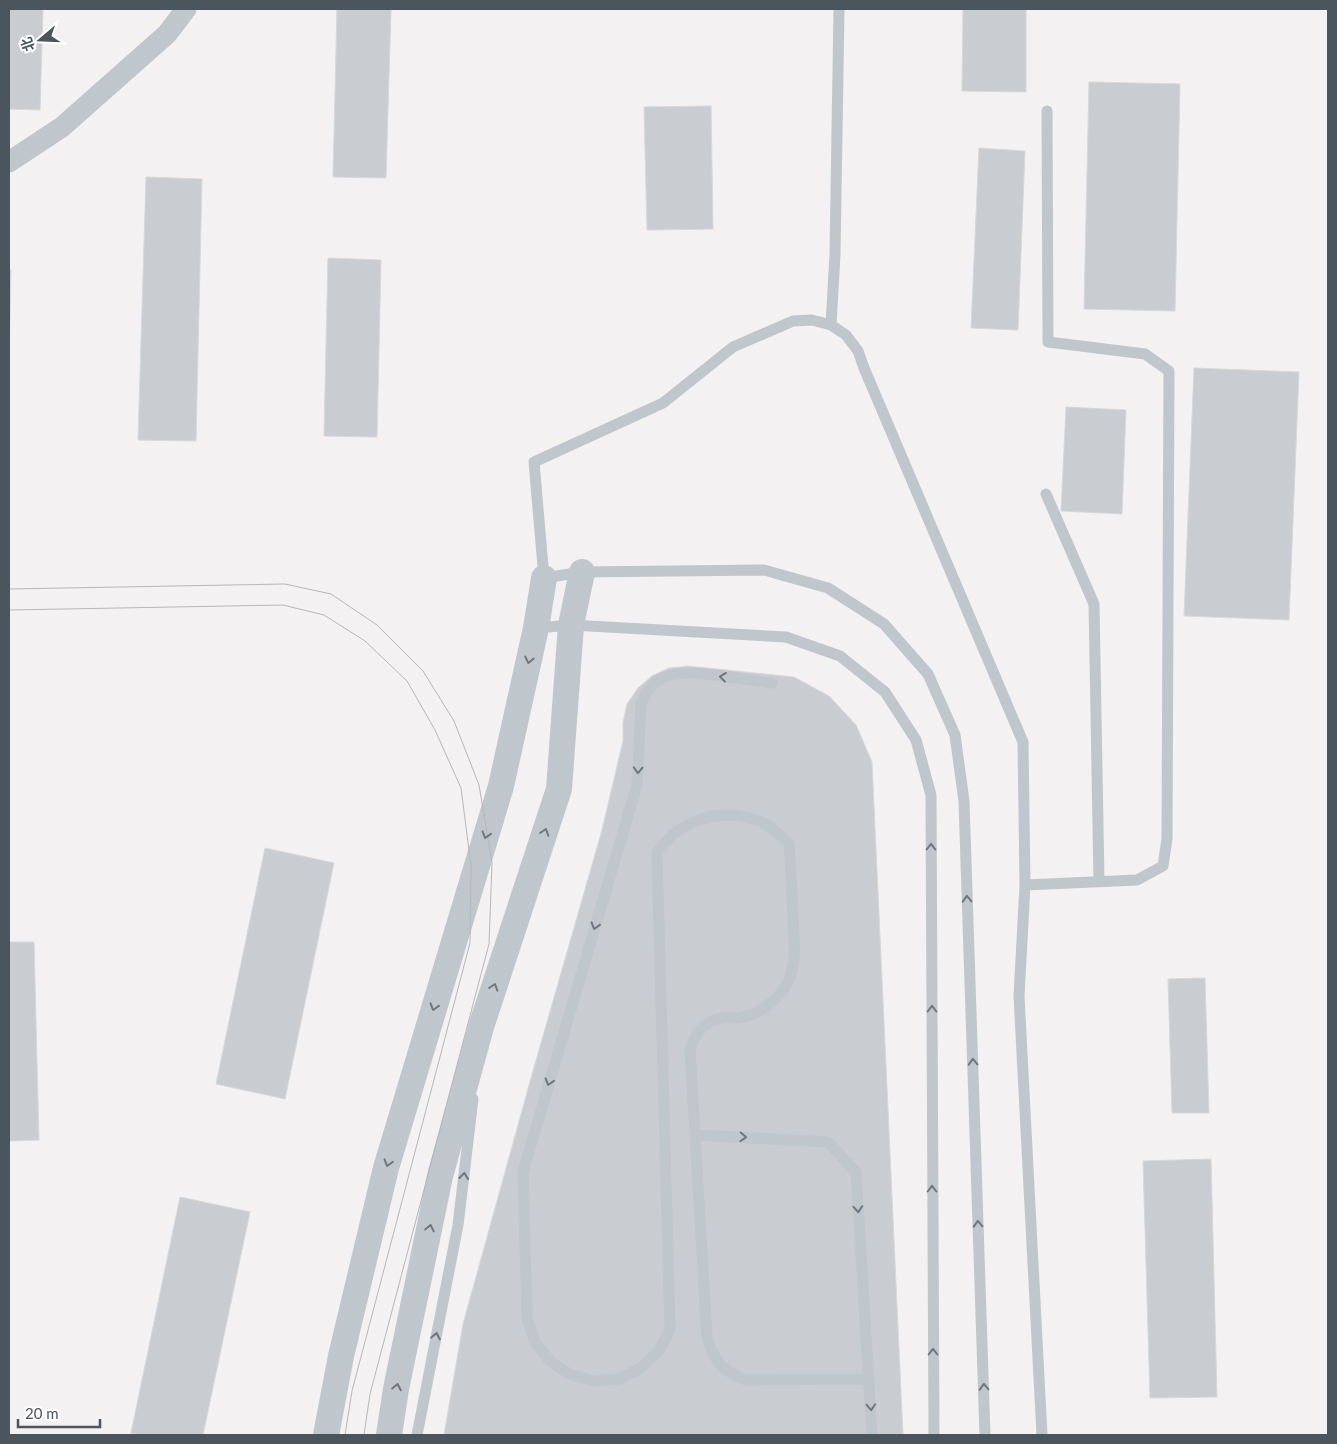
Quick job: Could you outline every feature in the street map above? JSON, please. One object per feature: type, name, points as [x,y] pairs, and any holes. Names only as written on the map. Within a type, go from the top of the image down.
[{"type":"street","points":[[9,162],[62,127],[167,34],[186,9]]},
{"type":"street","points":[[389,1435],[396,1389],[440,1176],[481,1027],[559,789],[571,626],[582,572]]},
{"type":"street","points":[[326,1435],[341,1356],[386,1168],[501,786],[536,628],[544,578]]},
{"type":"lane","points":[[831,325],[835,255],[839,9]]},
{"type":"lane","points":[[1025,885],[1137,880],[1163,866],[1167,839],[1169,371],[1145,354],[1048,342],[1047,111]]},
{"type":"lane","points":[[985,1435],[964,801],[955,735],[928,674],[884,624],[828,588],[764,570],[582,572],[544,578],[534,462],[663,403],[733,347],[793,321],[812,320],[831,325],[846,336],[858,350],[1023,742],[1025,885],[1019,996],[1042,1435]]},
{"type":"lane","points":[[1046,494],[1094,604],[1100,881]]},
{"type":"lane","points":[[536,628],[571,626],[786,637],[840,656],[863,674],[885,692],[916,740],[930,795],[934,1435]]},
{"type":"lane","points":[[772,683],[702,674],[678,674],[666,676],[655,682],[646,692],[641,704],[637,785],[523,1172],[527,1318],[535,1342],[550,1362],[571,1375],[594,1381],[619,1379],[641,1368],[659,1352],[670,1329],[657,853],[674,834],[696,820],[721,814],[746,816],[770,827],[790,844],[794,952],[792,971],[784,988],[772,1002],[756,1013],[738,1018],[725,1017],[712,1020],[701,1028],[694,1038],[690,1050],[707,1337],[711,1352],[720,1365],[732,1375],[746,1380],[869,1378]]},
{"type":"lane","points":[[417,1435],[458,1225],[481,1027]]},
{"type":"lane","points":[[695,1135],[828,1142],[856,1172],[872,1435]]},
{"type":"building","points":[[9,9],[43,9],[40,110],[9,109]]},
{"type":"building","points":[[337,9],[391,9],[386,178],[333,177]]},
{"type":"building","points":[[963,9],[1026,9],[1026,92],[962,91]]},
{"type":"building","points":[[1089,82],[1180,84],[1175,311],[1084,309]]},
{"type":"building","points":[[711,106],[713,229],[647,230],[644,107]]},
{"type":"building","points":[[979,148],[1025,151],[1018,330],[971,328]]},
{"type":"building","points":[[146,177],[202,179],[196,441],[138,440]]},
{"type":"building","points":[[328,258],[381,260],[377,437],[324,436]]},
{"type":"building","points":[[9,269],[11,270],[9,356]]},
{"type":"building","points":[[1194,368],[1299,372],[1289,620],[1184,616]]},
{"type":"building","points":[[1066,407],[1126,410],[1122,514],[1061,511]]},
{"type":"building","points":[[688,666],[794,677],[829,696],[856,725],[872,762],[903,1435],[444,1435],[463,1324],[602,830],[623,741],[623,722],[627,704],[638,688],[652,676],[669,668]]},
{"type":"building","points":[[265,848],[334,863],[285,1099],[216,1084]]},
{"type":"building","points":[[9,942],[34,942],[39,1140],[9,1141]]},
{"type":"building","points":[[1205,978],[1209,1113],[1172,1113],[1168,979]]},
{"type":"building","points":[[1211,1159],[1217,1397],[1150,1398],[1143,1161]]},
{"type":"building","points":[[180,1197],[250,1212],[203,1435],[140,1435],[131,1433]]},
{"type":"tram line","points":[[9,589],[285,584],[331,594],[377,625],[423,671],[454,721],[479,785],[492,863],[489,944],[370,1394],[364,1435]]},
{"type":"tram line","points":[[9,610],[283,605],[324,615],[365,641],[407,681],[435,730],[461,788],[471,866],[470,943],[352,1391],[345,1435]]}]
